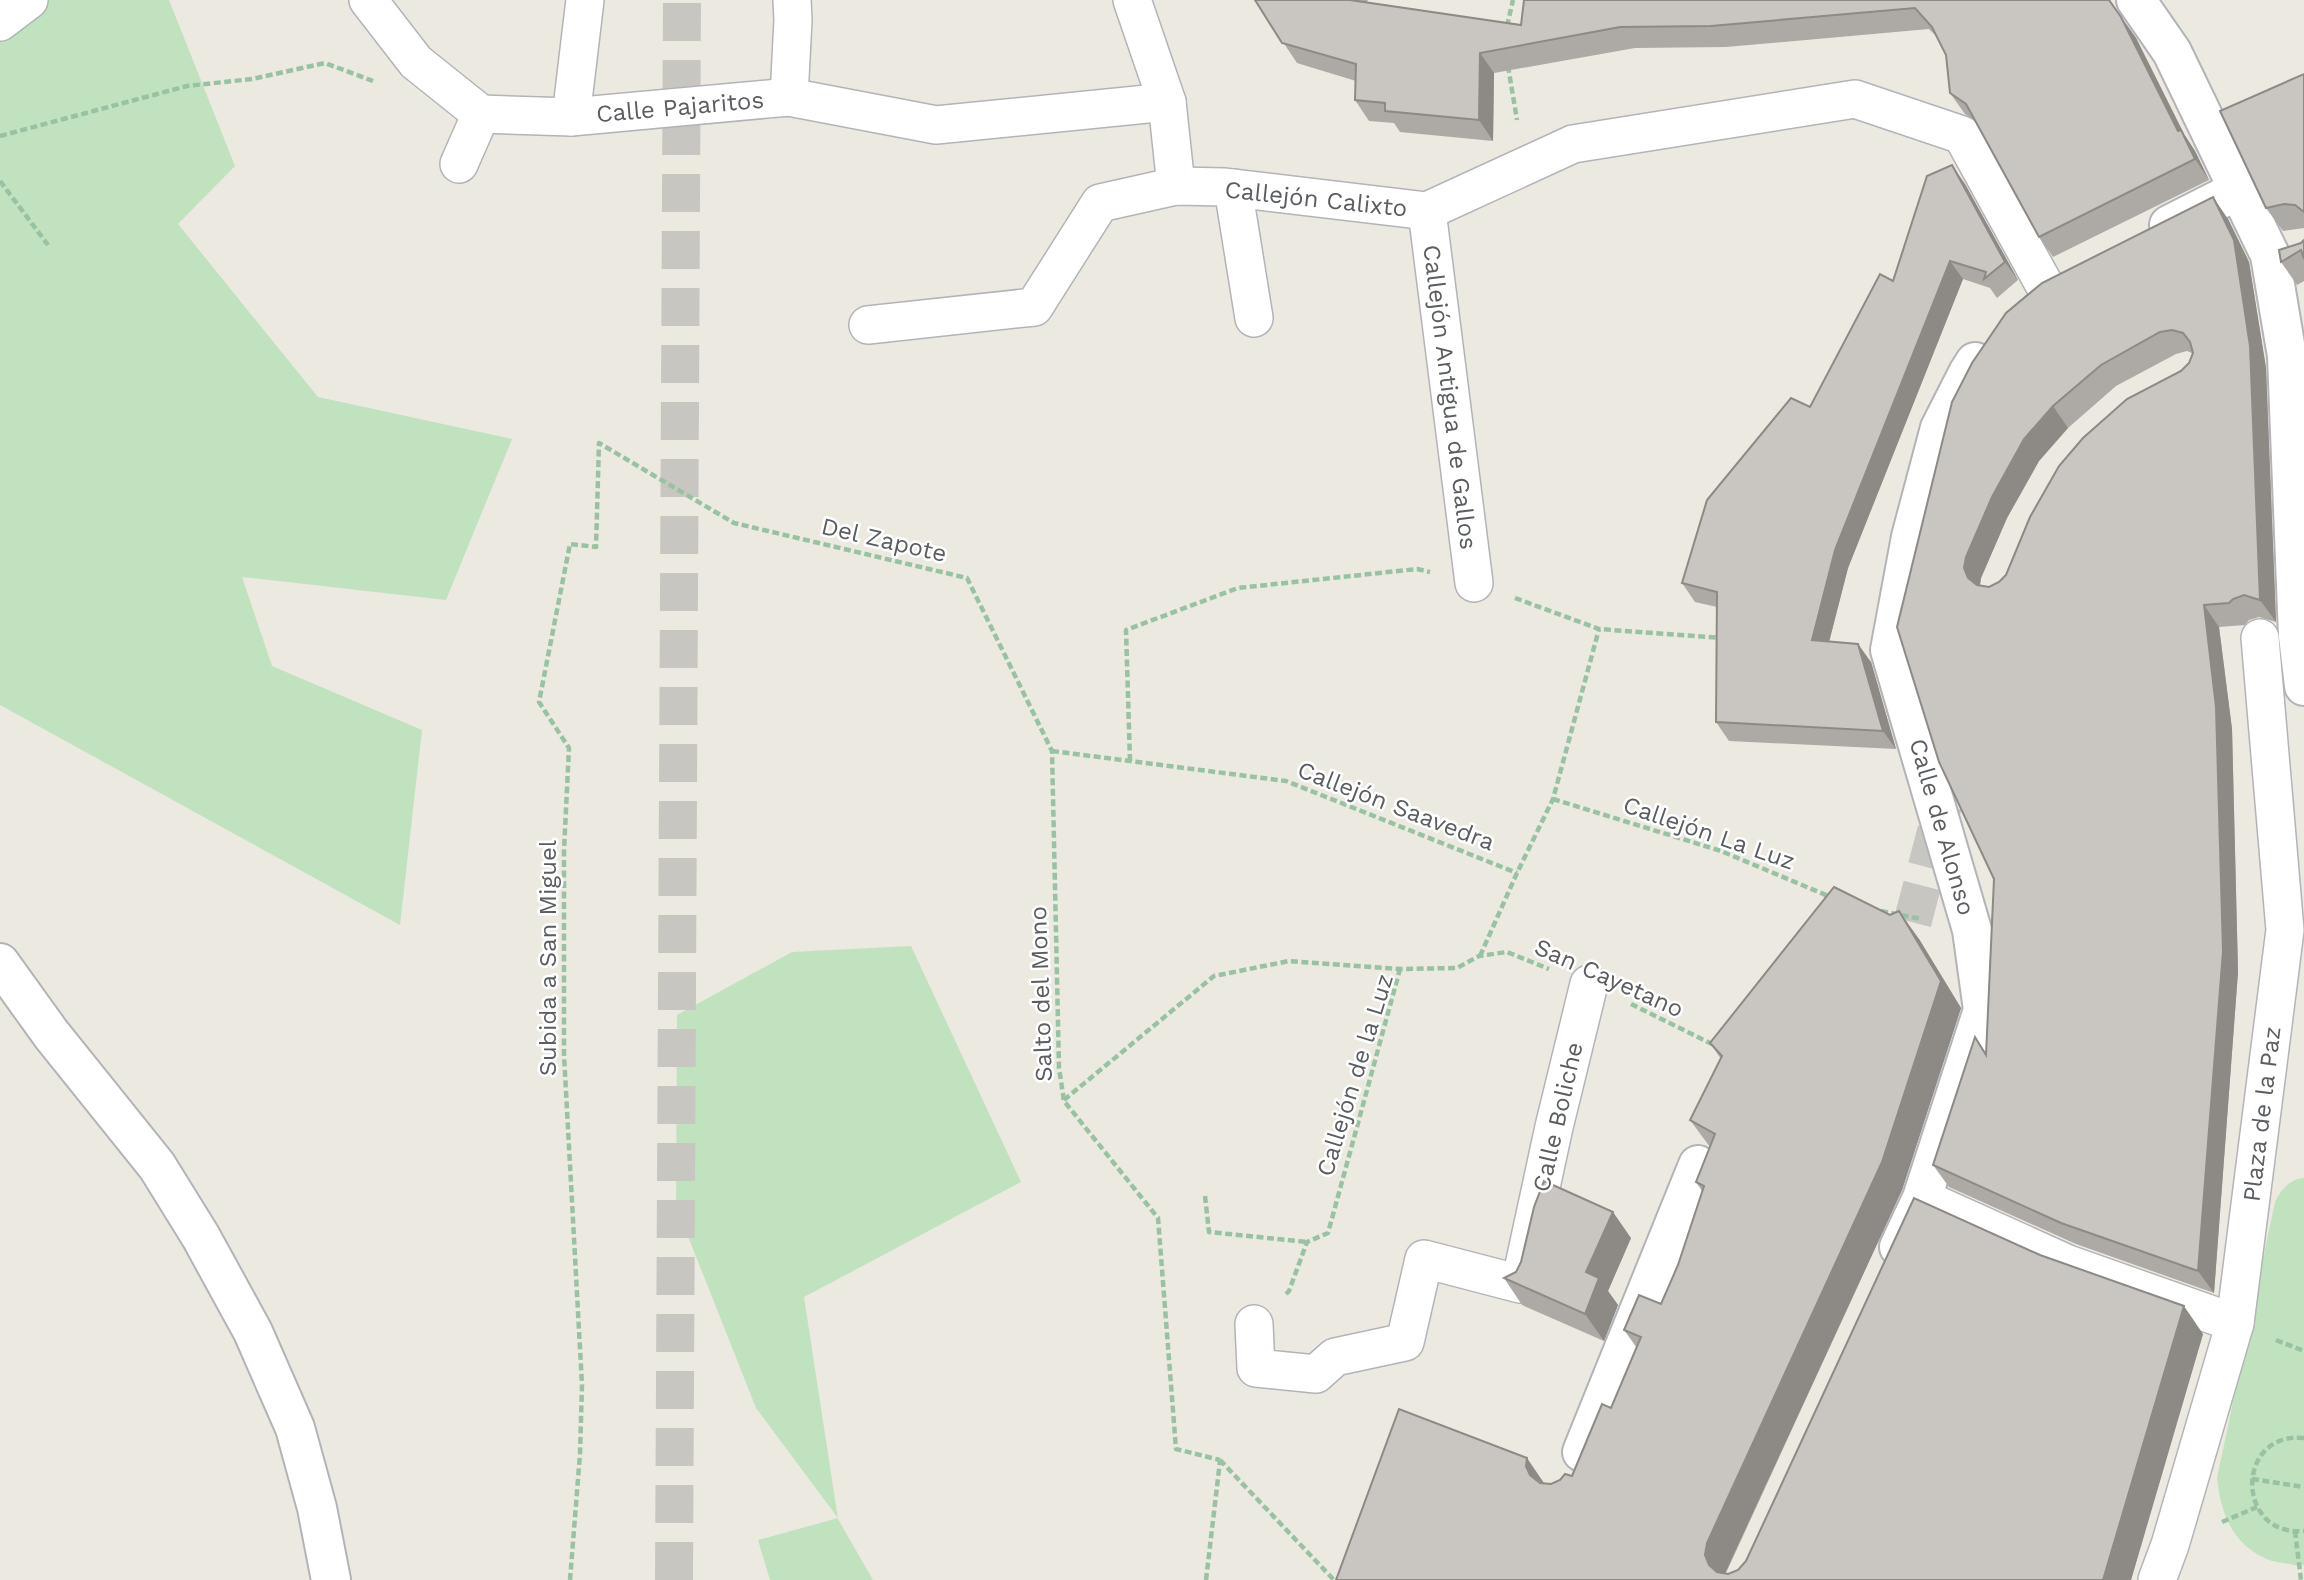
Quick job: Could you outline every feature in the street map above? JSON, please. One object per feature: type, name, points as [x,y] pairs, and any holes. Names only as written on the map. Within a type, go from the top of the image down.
[{"type":"street","points":[[0,22],[29,0]]},
{"type":"street","points":[[368,0],[416,62],[481,114],[459,164]]},
{"type":"street","points":[[571,117],[585,0]]},
{"type":"street","points":[[789,97],[792,0]]},
{"type":"street","points":[[1132,0],[1167,102],[1176,186]]},
{"type":"street","points":[[2136,0],[2172,52],[2238,190],[2287,252],[2287,356],[2304,686]]},
{"type":"street","name":"Calle Pajaritos","points":[[481,114],[571,117],[789,97],[936,125],[1167,102]]},
{"type":"street","name":"Callejón Calixto","points":[[868,325],[1034,307],[1100,203],[1176,186],[1233,188],[1427,211],[1573,144],[1855,99],[1962,135],[2045,286]]},
{"type":"street","points":[[1233,188],[1254,318]]},
{"type":"street","points":[[2141,239],[2238,190]]},
{"type":"street","name":"Callejón Antigua de Gallos","points":[[1427,211],[1474,583]]},
{"type":"street","name":"Calle de Alonso","points":[[1882,1284],[1922,1198],[1983,1010],[1972,930],[1890,650],[1911,537],[1940,428],[1968,373],[2006,321],[2045,286],[2081,268]]},
{"type":"street","name":"Plaza de la Paz","points":[[2157,1580],[2170,1545],[2235,1323],[2285,930],[2260,638]]},
{"type":"street","points":[[0,963],[51,1034],[156,1166],[201,1237],[253,1332],[295,1428],[317,1508],[331,1580]]},
{"type":"street","name":"Calle Boliche","points":[[1254,1324],[1256,1368],[1316,1374],[1335,1357],[1405,1342],[1424,1259],[1520,1283],[1589,984]]},
{"type":"street","points":[[1572,1478],[1698,1165]]},
{"type":"street","points":[[1922,1198],[2068,1264],[2235,1323]]},
{"type":"path","points":[[1506,35],[1513,0]]},
{"type":"path","points":[[1507,60],[1517,121]]},
{"type":"path","points":[[0,136],[187,86],[251,79],[325,63],[373,81],[416,62]]},
{"type":"path","points":[[0,181],[48,245]]},
{"type":"path","name":"Subida a San Miguel","points":[[570,1580],[580,1454],[582,1385],[564,1055],[564,850],[569,748],[539,702],[570,544],[596,547],[600,443],[657,475]]},
{"type":"path","name":"Del Zapote","points":[[657,475],[734,523],[967,578],[1052,751]]},
{"type":"path","points":[[1130,761],[1126,630],[1238,588],[1417,569],[1474,583],[1599,629],[1724,638]]},
{"type":"path","points":[[1479,957],[1553,799],[1599,629]]},
{"type":"path","name":"Callejón Saavedra","points":[[1052,751],[1286,781],[1517,873]]},
{"type":"path","name":"Salto del Mono","points":[[1052,751],[1059,1068],[1064,1101],[1158,1218],[1176,1449],[1220,1460]]},
{"type":"path","name":"Callejón La Luz","points":[[1553,799],[1721,851],[1838,900]]},
{"type":"path","points":[[1875,910],[1972,930]]},
{"type":"path","name":"San Cayetano","points":[[1479,957],[1507,952],[1589,984],[1722,1049]]},
{"type":"path","name":"Callejón de la Luz","points":[[1254,1324],[1289,1291],[1307,1242],[1328,1233],[1400,969],[1457,968],[1479,957]]},
{"type":"path","points":[[1064,1101],[1214,976],[1289,961],[1400,969]]},
{"type":"path","points":[[1205,1196],[1209,1232],[1307,1242]]},
{"type":"path","points":[[2304,1438],[2280,1440],[2266,1449],[2257,1462],[2252,1479],[2252,1492],[2257,1507],[2267,1520],[2280,1528],[2304,1531]]},
{"type":"path","points":[[1220,1460],[1334,1580]]},
{"type":"path","points":[[1206,1580],[1220,1460]]},
{"type":"path","points":[[2252,1479],[2304,1487]]},
{"type":"path","points":[[2295,1531],[2301,1580]]},
{"type":"green space","points":[[0,0],[169,0],[235,166],[178,224],[318,397],[512,439],[446,600],[242,577],[272,666],[422,730],[400,925],[0,705]]},
{"type":"green space","points":[[911,946],[1021,1182],[804,1297],[838,1518],[756,1408],[676,1206],[677,1015],[792,952]]},
{"type":"green space","points":[[2304,1178],[2304,1565],[2300,1566],[2272,1561],[2259,1555],[2239,1538],[2226,1517],[2217,1478],[2275,1202],[2286,1186],[2294,1180]]},
{"type":"green space","points":[[838,1518],[873,1580],[770,1580],[758,1540]]},
{"type":"building","points":[[1255,0],[1350,0],[1521,25],[1524,0],[2109,0],[2121,17],[2178,131],[2181,130],[2195,159],[2039,237],[1966,104],[1950,93],[1946,55],[1932,27],[1915,8],[1711,26],[1620,27],[1480,53],[1479,120],[1385,111],[1385,103],[1355,100],[1356,64],[1282,43]]},
{"type":"building","points":[[2304,74],[2304,212],[2295,205],[2284,204],[2266,208],[2220,111]]},
{"type":"building","points":[[1952,165],[2005,262],[1984,279],[1986,272],[1950,261],[1835,550],[1812,640],[1858,644],[1883,731],[1716,722],[1717,592],[1682,583],[1707,500],[1791,398],[1810,407],[1880,274],[1893,281],[1927,176]]},
{"type":"building","points":[[2213,197],[2234,240],[2250,346],[2260,600],[2244,595],[2229,603],[2204,605],[2216,707],[2223,951],[2198,1271],[2061,1223],[1933,1165],[1975,1037],[1986,1055],[1994,879],[1939,762],[1897,627],[1952,402],[1972,363],[2006,313],[2042,283]],"holes":[[[2172,330],[2183,333],[2190,342],[2193,353],[2189,363],[2181,371],[2127,399],[2083,438],[2059,466],[2030,517],[2006,575],[1989,587],[1977,585],[1968,578],[1964,568],[1966,557],[1992,497],[2024,439],[2053,406],[2101,365],[2160,332]]]},
{"type":"building","points":[[2304,240],[2304,259],[2301,250],[2281,262],[2279,250]]},
{"type":"building","points":[[1834,887],[1890,915],[1899,911],[1941,981],[1882,1162],[1707,1543],[1705,1555],[1709,1565],[1717,1572],[1728,1574],[1738,1570],[1746,1561],[1914,1198],[2040,1255],[2184,1306],[2103,1580],[1336,1580],[1399,1409],[1527,1458],[1526,1466],[1530,1475],[1540,1483],[1551,1484],[1565,1474],[1572,1476],[1602,1404],[1611,1408],[1641,1337],[1624,1330],[1639,1295],[1661,1304],[1678,1265],[1704,1186],[1696,1182],[1715,1134],[1690,1120],[1722,1056],[1710,1043]]},
{"type":"building","points":[[1544,1181],[1613,1212],[1586,1272],[1599,1278],[1585,1314],[1504,1278],[1516,1272],[1521,1262],[1534,1207]]},
{"type":"tunnel","points":[[674,1580],[682,0]]},
{"type":"tunnel","points":[[1875,965],[1912,924],[1943,805]]}]
